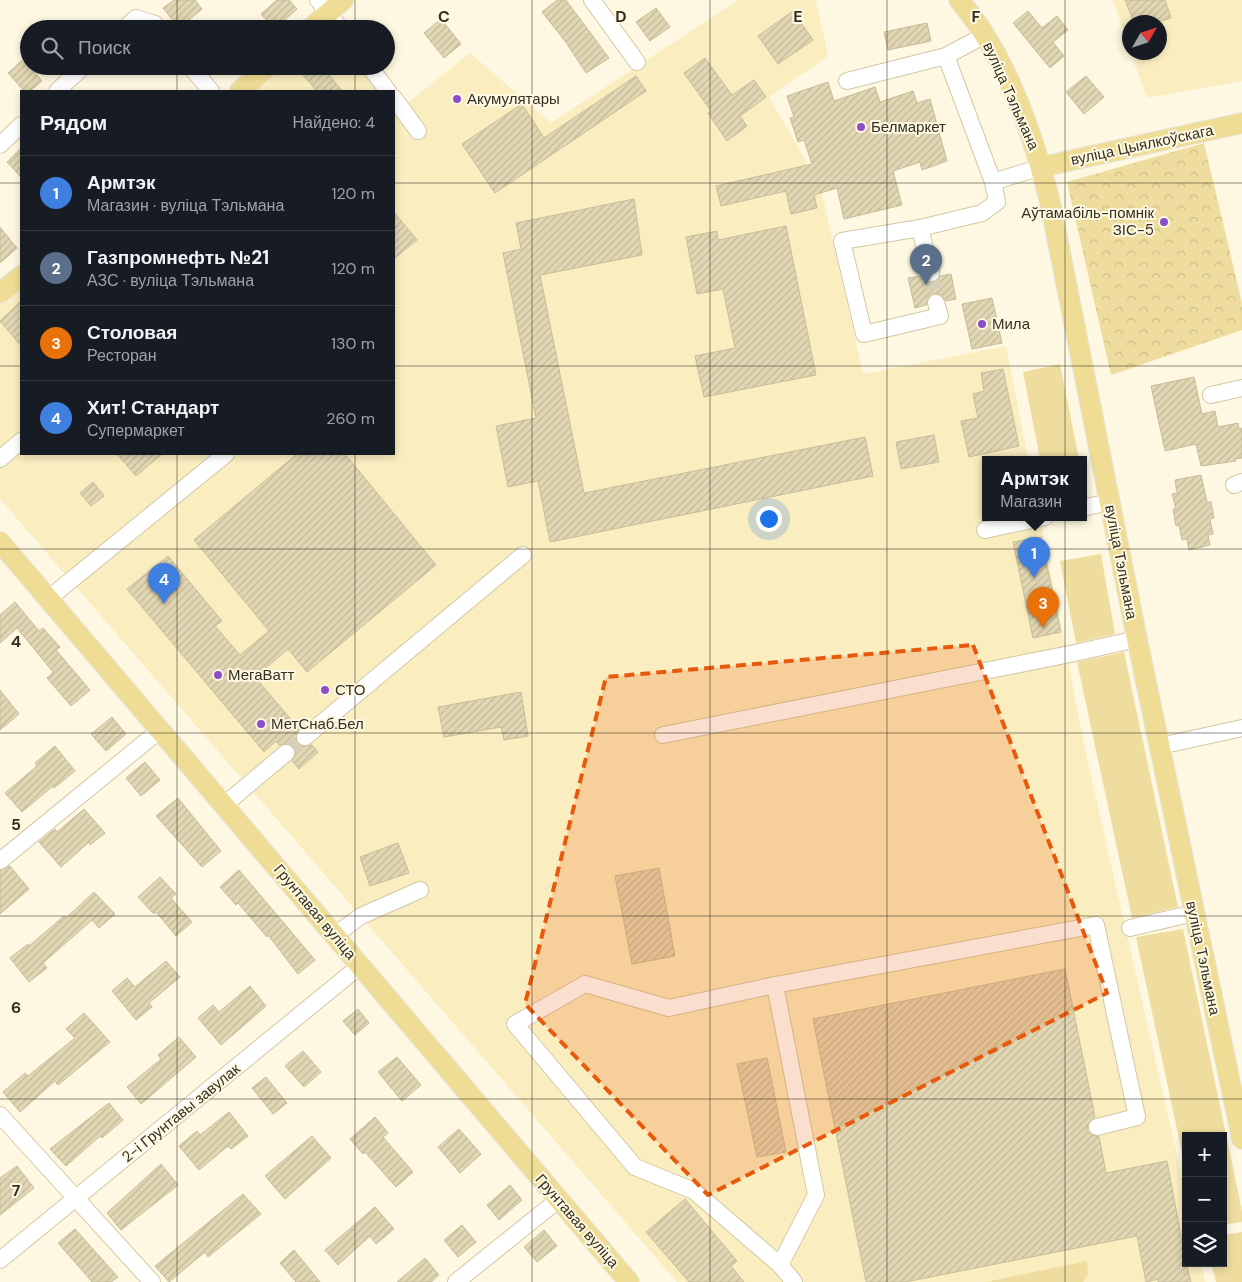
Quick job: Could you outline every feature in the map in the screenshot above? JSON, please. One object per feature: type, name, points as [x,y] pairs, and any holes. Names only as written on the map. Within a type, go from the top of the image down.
[{"type":"main road","name":"вуліца Тэльмана","points":[[959,0],[985,35],[1017,101],[1041,167],[1050,202],[1136,639],[1242,1139]]},
{"type":"main road","points":[[317,20],[330,4]]},
{"type":"main road","points":[[241,90],[258,75]]},
{"type":"main road","name":"вуліца Цыялкоўскага","points":[[1041,167],[1242,123]]},
{"type":"main road","points":[[0,293],[20,277]]},
{"type":"main road","name":"Грунтавая вуліца","points":[[0,542],[361,965],[558,1200],[630,1282]]},
{"type":"street","points":[[592,0],[637,62]]},
{"type":"street","points":[[330,4],[336,20]]},
{"type":"street","points":[[847,81],[946,56],[985,35]]},
{"type":"street","points":[[936,303],[940,316],[864,334],[842,241],[920,228],[982,213],[997,202],[993,182],[946,56]]},
{"type":"street","points":[[58,90],[74,75]]},
{"type":"street","points":[[198,75],[210,90]]},
{"type":"street","points":[[376,75],[387,90]]},
{"type":"street","points":[[395,99],[418,131]]},
{"type":"street","points":[[0,145],[20,126]]},
{"type":"street","points":[[993,182],[1041,167]]},
{"type":"street","points":[[920,228],[931,273]]},
{"type":"street","points":[[1211,395],[1242,388]]},
{"type":"street","points":[[0,459],[20,442]]},
{"type":"street","points":[[48,599],[225,455]]},
{"type":"street","points":[[1087,507],[1109,502]]},
{"type":"street","points":[[985,530],[1027,521]]},
{"type":"street","points":[[305,737],[523,555]]},
{"type":"street","points":[[663,735],[1070,654],[1136,639]]},
{"type":"street","points":[[1160,746],[1242,728]]},
{"type":"street","points":[[0,861],[160,730]]},
{"type":"street","points":[[224,805],[286,753]]},
{"type":"street","points":[[335,935],[361,916],[420,890]]},
{"type":"street","points":[[1130,928],[1194,913]]},
{"type":"street","points":[[794,1282],[780,1265],[694,1191],[635,1167],[515,1024],[585,984],[669,1008],[775,985],[1096,925],[1137,1117],[1097,1127]]},
{"type":"street","name":"2-і Грунтавы завулак","points":[[0,1260],[76,1200],[361,965]]},
{"type":"street","points":[[775,985],[816,1194],[780,1265]]},
{"type":"street","points":[[0,1115],[152,1282]]},
{"type":"street","points":[[456,1282],[558,1200]]},
{"type":"highlighted area","points":[[973,645],[1107,993],[708,1195],[525,1004],[606,677]]},
{"type":"shaded area","points":[[738,0],[816,0],[828,56],[769,97],[820,185],[863,374],[1006,346],[1027,456],[982,456],[982,521],[1041,521],[1086,754],[1182,1177],[1182,1267],[1202,1267],[1205,1282],[677,1282],[0,499],[0,301],[20,284],[20,455],[395,455],[395,113],[470,53],[551,123]]},
{"type":"shaded area","points":[[1113,0],[1242,0],[1242,81],[1147,98],[1133,60],[1167,60],[1167,15],[1122,15],[1122,26]]},
{"type":"shaded area","points":[[270,75],[366,75],[377,90],[252,90]]},
{"type":"green space","points":[[1204,143],[1242,303],[1242,330],[1111,375],[1067,182]]},
{"type":"green space","points":[[1060,364],[1078,456],[1039,456],[1023,372]]},
{"type":"green space","points":[[1101,554],[1115,634],[1076,643],[1060,561]]},
{"type":"green space","points":[[1124,652],[1178,907],[1132,918],[1077,662]]},
{"type":"green space","points":[[1183,929],[1225,1132],[1182,1132],[1182,1153],[1136,937]]},
{"type":"green space","points":[[1227,1139],[1242,1211],[1242,1222],[1227,1224]]},
{"type":"green space","points":[[1242,1232],[1242,1282],[1216,1282],[1212,1267],[1227,1267],[1227,1234]]},
{"type":"green space","points":[[1087,1261],[1088,1274],[1083,1282],[986,1282]]},
{"type":"building","points":[[174,0],[195,0],[202,9],[189,20],[173,20],[163,8]]},
{"type":"building","points":[[277,0],[289,0],[297,9],[284,20],[266,20],[261,14]]},
{"type":"building","points":[[557,0],[566,0],[609,58],[586,73],[565,41],[542,12]]},
{"type":"building","points":[[1125,0],[1165,0],[1171,18],[1167,19],[1167,15],[1131,15]]},
{"type":"building","points":[[656,8],[670,27],[650,41],[636,22]]},
{"type":"building","points":[[793,11],[813,40],[778,64],[758,36]]},
{"type":"building","points":[[1028,11],[1042,28],[1057,16],[1068,30],[1053,42],[1064,56],[1050,68],[1013,23]]},
{"type":"building","points":[[441,19],[461,44],[444,58],[424,33]]},
{"type":"building","points":[[927,23],[931,41],[888,50],[884,32]]},
{"type":"building","points":[[705,58],[732,95],[754,80],[766,97],[740,116],[747,126],[727,141],[708,113],[711,111],[684,73]]},
{"type":"building","points":[[20,62],[20,75],[37,75],[42,81],[31,90],[23,90],[8,73]]},
{"type":"building","points":[[303,75],[329,75],[341,90],[316,90]]},
{"type":"building","points":[[636,76],[646,91],[495,193],[462,144],[522,104],[544,138]]},
{"type":"building","points":[[1086,76],[1104,97],[1084,114],[1066,92]]},
{"type":"building","points":[[828,82],[834,101],[875,87],[880,102],[913,91],[917,103],[930,99],[947,161],[922,170],[920,162],[893,171],[902,205],[844,219],[837,188],[814,195],[817,208],[791,214],[786,191],[721,206],[716,186],[812,164],[804,140],[798,142],[790,118],[794,117],[787,96]]},
{"type":"building","points":[[20,149],[20,176],[7,162]]},
{"type":"building","points":[[634,199],[642,255],[540,275],[584,493],[865,437],[873,476],[550,542],[538,481],[508,487],[496,426],[536,418],[503,253],[521,249],[516,223]]},
{"type":"building","points":[[395,213],[417,240],[395,258]]},
{"type":"building","points":[[786,226],[816,375],[704,397],[695,356],[735,348],[723,289],[697,294],[686,237],[717,231],[718,240]]},
{"type":"building","points":[[0,227],[17,248],[0,263]]},
{"type":"building","points":[[951,274],[956,299],[946,301],[942,295],[934,293],[928,297],[926,305],[915,308],[908,278],[921,276],[924,280],[933,283],[940,276]]},
{"type":"building","name":"Мила","points":[[992,298],[1002,343],[972,349],[962,304]]},
{"type":"building","points":[[20,302],[20,345],[0,321]]},
{"type":"building","points":[[1003,369],[1019,446],[969,457],[961,421],[978,418],[973,394],[984,391],[981,373]]},
{"type":"building","points":[[1194,377],[1202,414],[1215,411],[1218,427],[1238,423],[1239,429],[1242,428],[1242,458],[1235,459],[1236,461],[1201,466],[1196,444],[1165,451],[1151,386]]},
{"type":"building","points":[[934,435],[939,462],[901,469],[896,442]]},
{"type":"building","points":[[118,455],[161,455],[136,476]]},
{"type":"building","points":[[296,455],[346,455],[436,565],[307,672],[288,649],[255,677],[299,729],[296,734],[297,743],[302,746],[312,745],[318,752],[299,769],[292,761],[296,752],[290,744],[279,745],[276,741],[264,752],[127,589],[168,556],[222,621],[215,626],[240,655],[269,631],[194,540]]},
{"type":"building","points":[[1201,475],[1207,502],[1211,502],[1214,518],[1210,519],[1213,534],[1208,535],[1210,545],[1189,550],[1187,539],[1182,540],[1179,525],[1176,526],[1173,509],[1176,509],[1172,494],[1177,493],[1175,480]]},
{"type":"building","points":[[93,482],[104,496],[91,506],[80,493]]},
{"type":"building","points":[[1041,537],[1061,632],[1033,638],[1013,542]]},
{"type":"building","points":[[15,602],[39,631],[43,628],[60,647],[56,650],[90,690],[71,706],[47,678],[53,672],[17,628],[0,643],[0,615]]},
{"type":"building","points":[[0,690],[19,714],[0,730]]},
{"type":"building","points":[[521,692],[528,736],[504,740],[501,727],[444,737],[438,707]]},
{"type":"building","points":[[112,717],[126,734],[106,751],[91,734]]},
{"type":"building","points":[[55,746],[75,771],[54,788],[53,786],[22,812],[5,793],[37,766],[35,763]]},
{"type":"building","points":[[145,762],[160,780],[141,796],[126,778]]},
{"type":"building","points":[[178,798],[221,851],[202,867],[156,816]]},
{"type":"building","points":[[84,809],[105,833],[90,845],[89,842],[61,867],[39,842],[55,829],[57,832]]},
{"type":"building","points":[[398,843],[409,873],[370,886],[360,857]]},
{"type":"building","points":[[10,866],[29,889],[0,914],[0,871]]},
{"type":"building","points":[[659,868],[675,956],[632,964],[615,876]]},
{"type":"building","points":[[239,870],[315,960],[298,974],[268,935],[267,937],[238,903],[236,905],[220,887]]},
{"type":"building","points":[[160,877],[176,894],[171,898],[192,922],[176,936],[156,912],[154,914],[138,897]]},
{"type":"building","points":[[94,892],[115,914],[99,928],[92,920],[43,963],[47,968],[29,982],[10,958],[28,944],[29,946],[64,916],[66,918]]},
{"type":"building","points":[[166,961],[180,977],[149,1003],[152,1007],[136,1020],[112,991],[127,978],[135,987]]},
{"type":"building","points":[[1065,969],[1095,1117],[1088,1124],[1087,1130],[1090,1134],[1099,1137],[1106,1173],[1167,1161],[1182,1242],[1182,1267],[1187,1267],[1191,1282],[1158,1282],[1158,1279],[1146,1282],[1137,1236],[905,1282],[866,1282],[813,1019]]},
{"type":"building","points":[[250,986],[266,1006],[221,1045],[198,1018],[213,1005],[219,1012]]},
{"type":"building","points":[[358,1009],[369,1023],[355,1035],[343,1021]]},
{"type":"building","points":[[84,1013],[110,1042],[58,1085],[55,1081],[20,1112],[3,1092],[25,1073],[28,1076],[75,1038],[66,1029]]},
{"type":"building","points":[[179,1037],[196,1057],[141,1104],[127,1087],[161,1059],[158,1055]]},
{"type":"building","points":[[303,1051],[321,1072],[304,1087],[285,1066]]},
{"type":"building","points":[[397,1057],[421,1085],[402,1101],[378,1072]]},
{"type":"building","points":[[767,1058],[786,1152],[757,1157],[737,1064]]},
{"type":"building","points":[[266,1077],[287,1103],[273,1114],[252,1088]]},
{"type":"building","points":[[109,1103],[123,1120],[102,1138],[100,1136],[66,1166],[50,1149]]},
{"type":"building","points":[[229,1112],[248,1136],[231,1149],[228,1146],[199,1170],[179,1146],[197,1131],[200,1135]]},
{"type":"building","points":[[375,1117],[388,1133],[383,1137],[413,1172],[396,1187],[365,1152],[363,1154],[350,1139]]},
{"type":"building","points":[[459,1129],[481,1154],[460,1173],[438,1147]]},
{"type":"building","points":[[312,1136],[331,1158],[285,1199],[265,1176]]},
{"type":"building","points":[[161,1164],[178,1185],[121,1230],[107,1213]]},
{"type":"building","points":[[17,1166],[34,1188],[0,1215],[0,1178]]},
{"type":"building","points":[[510,1185],[522,1200],[499,1220],[487,1205]]},
{"type":"building","points":[[243,1194],[261,1214],[208,1257],[205,1252],[169,1282],[155,1266]]},
{"type":"building","points":[[685,1199],[737,1261],[731,1266],[744,1282],[689,1282],[646,1232]]},
{"type":"building","points":[[375,1207],[394,1229],[376,1244],[370,1236],[338,1265],[325,1250]]},
{"type":"building","points":[[462,1225],[476,1242],[458,1257],[444,1240]]},
{"type":"building","points":[[75,1229],[118,1277],[111,1282],[92,1282],[58,1243]]},
{"type":"building","points":[[544,1230],[557,1246],[537,1262],[524,1247]]},
{"type":"building","points":[[294,1250],[320,1282],[296,1282],[280,1263]]},
{"type":"building","points":[[425,1258],[439,1275],[431,1282],[397,1282]]},
{"type":"tunnel","points":[[931,273],[936,303]]},
{"type":"tunnel","points":[[286,753],[305,737]]},
{"type":"place","name":"Акумулятары","points":[[457,99]]},
{"type":"place","name":"Белмаркет","points":[[861,127]]},
{"type":"place","name":"Аўтамабіль-помнік ЗІС-5","points":[[1164,222]]},
{"type":"place","name":"Газпромнефть №21","points":[[926,285]]},
{"type":"place","name":"Мила","points":[[982,324]]},
{"type":"place","name":"Армтэк","points":[[1034,578]]},
{"type":"place","name":"Хит! Стандарт","points":[[164,604]]},
{"type":"place","name":"Столовая","points":[[1043,628]]},
{"type":"place","name":"МегаВатт","points":[[218,675]]},
{"type":"place","name":"СТО","points":[[325,690]]},
{"type":"place","name":"МетСнаб.Бел","points":[[261,724]]}]
